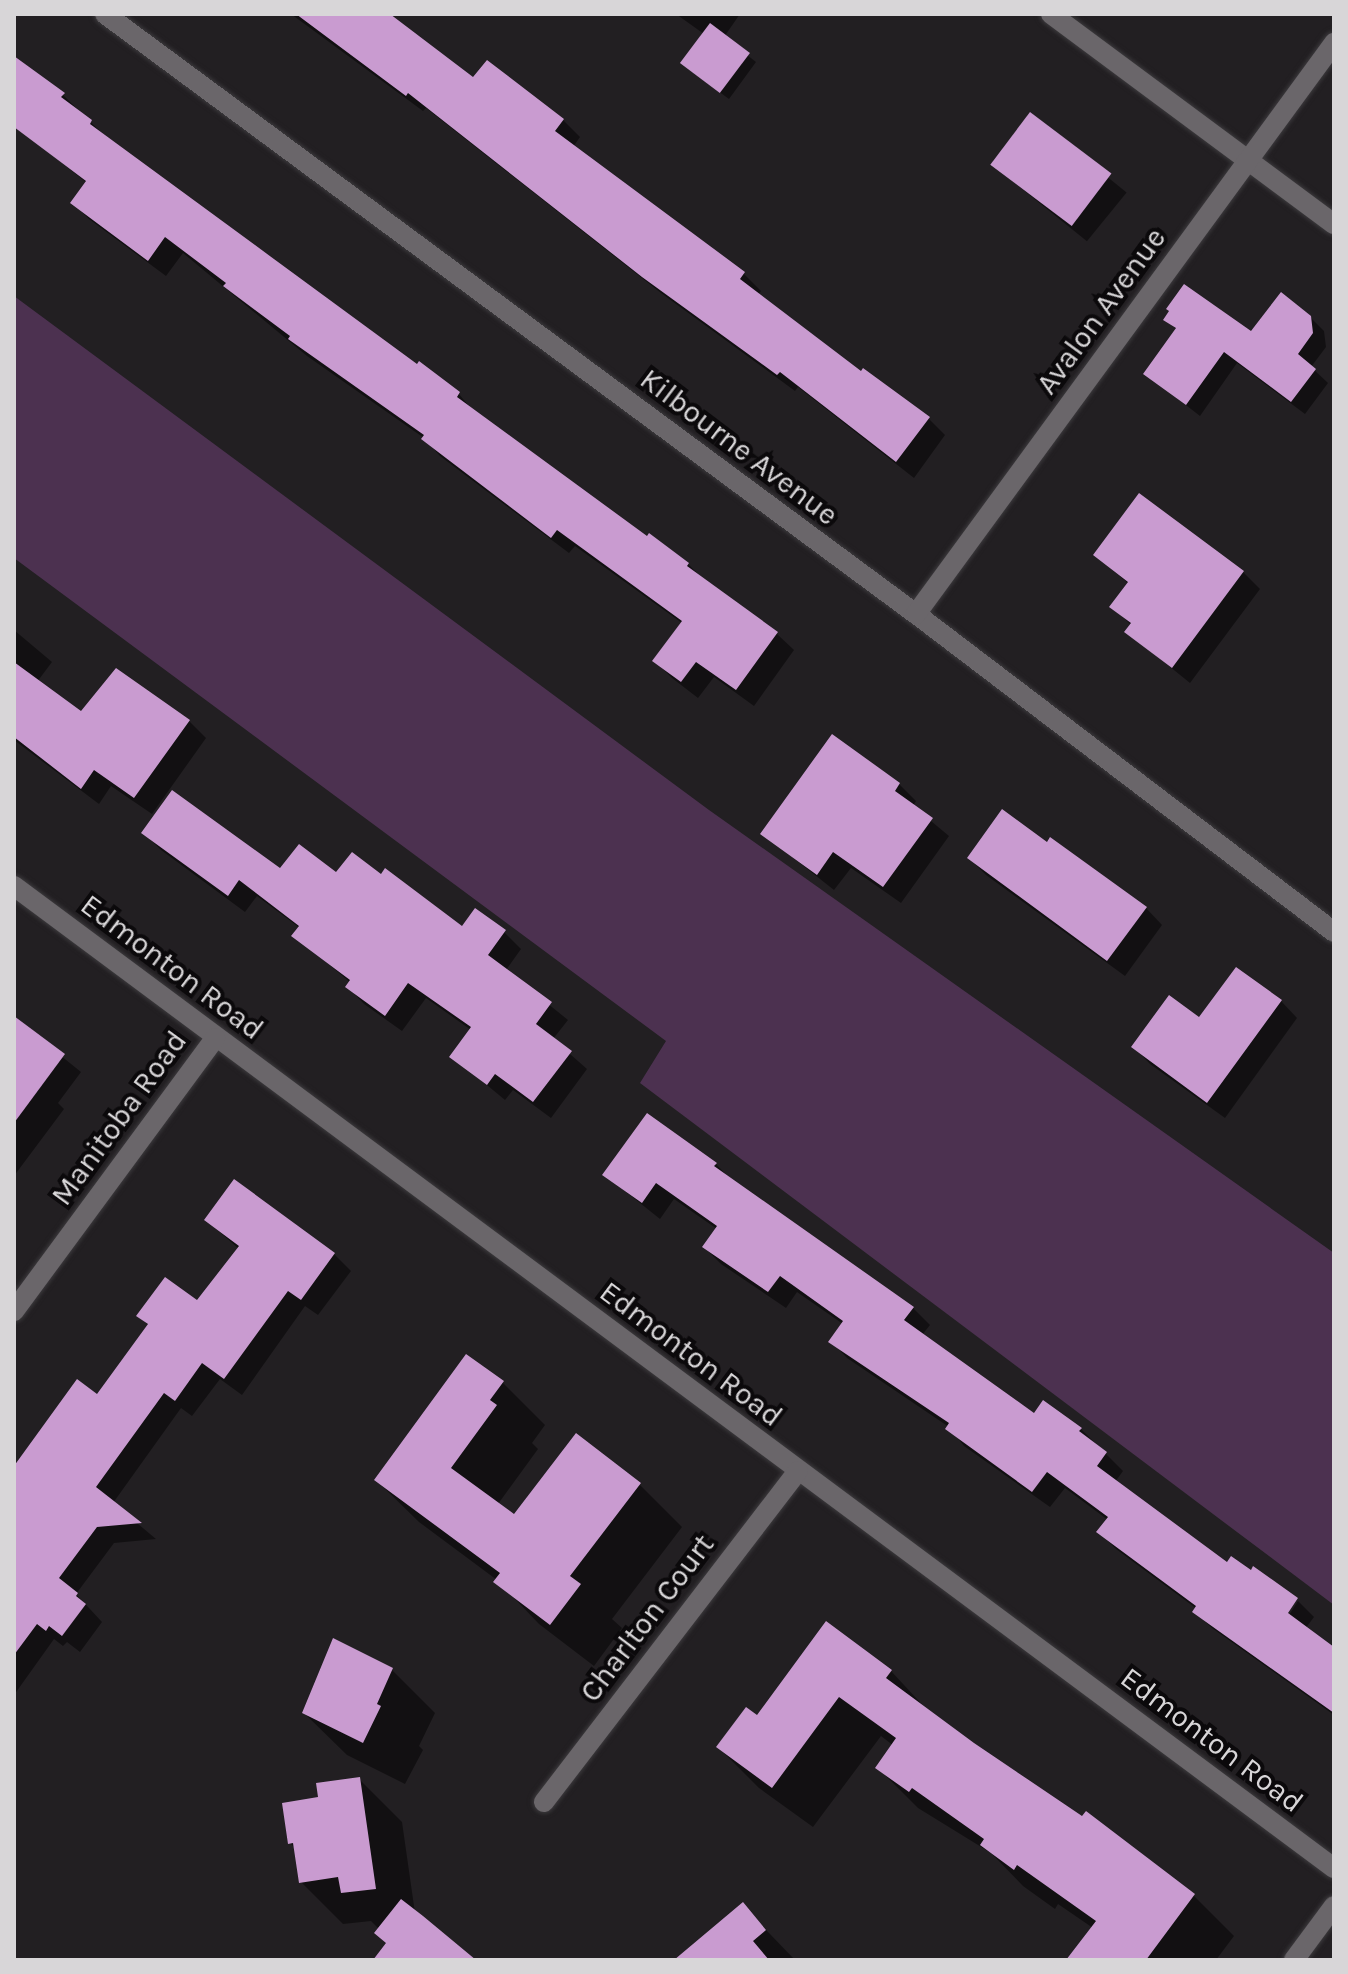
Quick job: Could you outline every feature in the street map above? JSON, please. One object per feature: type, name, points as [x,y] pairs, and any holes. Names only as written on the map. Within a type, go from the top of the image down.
[{"type":"street","name":"Kilbourne Avenue","points":[[105,14],[916,614],[1334,932]]},
{"type":"street","points":[[1051,14],[1334,224]]},
{"type":"street","name":"Avalon Avenue","points":[[916,614],[1334,43]]},
{"type":"street","name":"Edmonton Road","points":[[14,886],[1334,1868]]},
{"type":"street","name":"Manitoba Road","points":[[14,1311],[215,1038]]},
{"type":"street","name":"Charlton Court","points":[[544,1802],[798,1471]]},
{"type":"street","points":[[1294,1960],[1334,1906]]},
{"type":"shaded area","points":[[14,296],[709,810],[1334,1253],[1334,1605],[640,1083],[666,1041],[14,558]]},
{"type":"building","points":[[296,14],[390,14],[473,77],[487,60],[564,119],[555,131],[745,272],[740,279],[861,371],[863,368],[930,417],[896,462],[780,372],[777,375],[642,277],[408,93],[406,96]]},
{"type":"building","points":[[710,23],[750,53],[720,93],[680,63]]},
{"type":"building","points":[[14,56],[65,93],[61,97],[92,120],[90,124],[417,364],[419,361],[460,392],[457,397],[647,536],[649,533],[689,563],[687,566],[778,632],[736,690],[696,662],[681,682],[652,661],[682,621],[557,530],[551,538],[421,439],[424,435],[288,339],[290,336],[223,286],[226,283],[165,237],[148,261],[70,203],[86,181],[14,127]]},
{"type":"building","points":[[1030,112],[1111,173],[1072,226],[990,165]]},
{"type":"building","points":[[1184,284],[1251,331],[1281,292],[1311,316],[1313,333],[1298,354],[1316,369],[1291,402],[1224,352],[1186,405],[1143,374],[1176,328],[1163,320],[1169,311],[1166,309]]},
{"type":"building","points":[[1139,493],[1244,571],[1172,668],[1124,632],[1131,623],[1109,607],[1128,582],[1093,555]]},
{"type":"building","points":[[14,662],[81,711],[116,668],[190,720],[134,798],[94,770],[81,789],[14,737]]},
{"type":"building","points":[[832,734],[900,783],[895,791],[933,818],[883,887],[833,852],[817,875],[760,834]]},
{"type":"building","points":[[172,790],[280,868],[299,844],[336,872],[352,852],[381,874],[385,868],[462,926],[475,908],[506,930],[488,955],[552,1002],[536,1024],[572,1051],[533,1102],[495,1074],[487,1085],[449,1057],[471,1027],[408,983],[385,1016],[345,987],[350,980],[291,936],[299,926],[239,880],[228,896],[141,833]]},
{"type":"building","points":[[1002,809],[1047,842],[1050,837],[1147,907],[1107,961],[967,858]]},
{"type":"building","points":[[1236,967],[1282,1000],[1207,1103],[1131,1047],[1169,995],[1199,1017]]},
{"type":"building","points":[[14,1016],[65,1054],[14,1123]]},
{"type":"building","points":[[647,1113],[717,1163],[714,1166],[914,1307],[904,1320],[1034,1413],[1043,1400],[1082,1428],[1079,1431],[1107,1452],[1097,1466],[1227,1562],[1231,1556],[1251,1570],[1253,1566],[1298,1598],[1288,1613],[1334,1647],[1334,1713],[1192,1612],[1196,1606],[1096,1532],[1108,1517],[1047,1472],[1032,1492],[945,1429],[949,1423],[828,1342],[843,1321],[780,1276],[768,1292],[702,1247],[717,1226],[656,1183],[642,1203],[602,1175]]},
{"type":"building","points":[[234,1179],[335,1253],[301,1300],[288,1291],[224,1379],[202,1363],[175,1401],[164,1393],[96,1487],[142,1523],[97,1527],[59,1578],[86,1604],[62,1636],[49,1626],[46,1631],[37,1624],[14,1655],[14,1466],[77,1379],[97,1394],[148,1324],[136,1316],[165,1277],[197,1300],[239,1246],[204,1220]]},
{"type":"building","points":[[466,1354],[504,1381],[490,1400],[497,1405],[451,1468],[514,1514],[576,1433],[641,1483],[570,1576],[581,1584],[550,1625],[493,1582],[500,1573],[374,1480]]},
{"type":"building","points":[[826,1621],[892,1670],[886,1678],[974,1743],[1082,1816],[1086,1811],[1195,1894],[1146,1960],[1066,1960],[1096,1921],[1017,1865],[1014,1870],[980,1845],[984,1839],[912,1788],[909,1792],[875,1768],[896,1738],[839,1697],[772,1788],[716,1747],[746,1707],[757,1715]]},
{"type":"building","points":[[333,1638],[393,1668],[377,1704],[381,1706],[363,1743],[302,1713]]},
{"type":"building","points":[[360,1777],[376,1889],[341,1893],[338,1877],[299,1883],[293,1843],[288,1844],[282,1803],[318,1797],[316,1783]]},
{"type":"building","points":[[401,1899],[476,1960],[373,1960],[386,1943],[374,1933]]},
{"type":"building","points":[[743,1902],[766,1930],[753,1941],[769,1960],[674,1960]]}]
